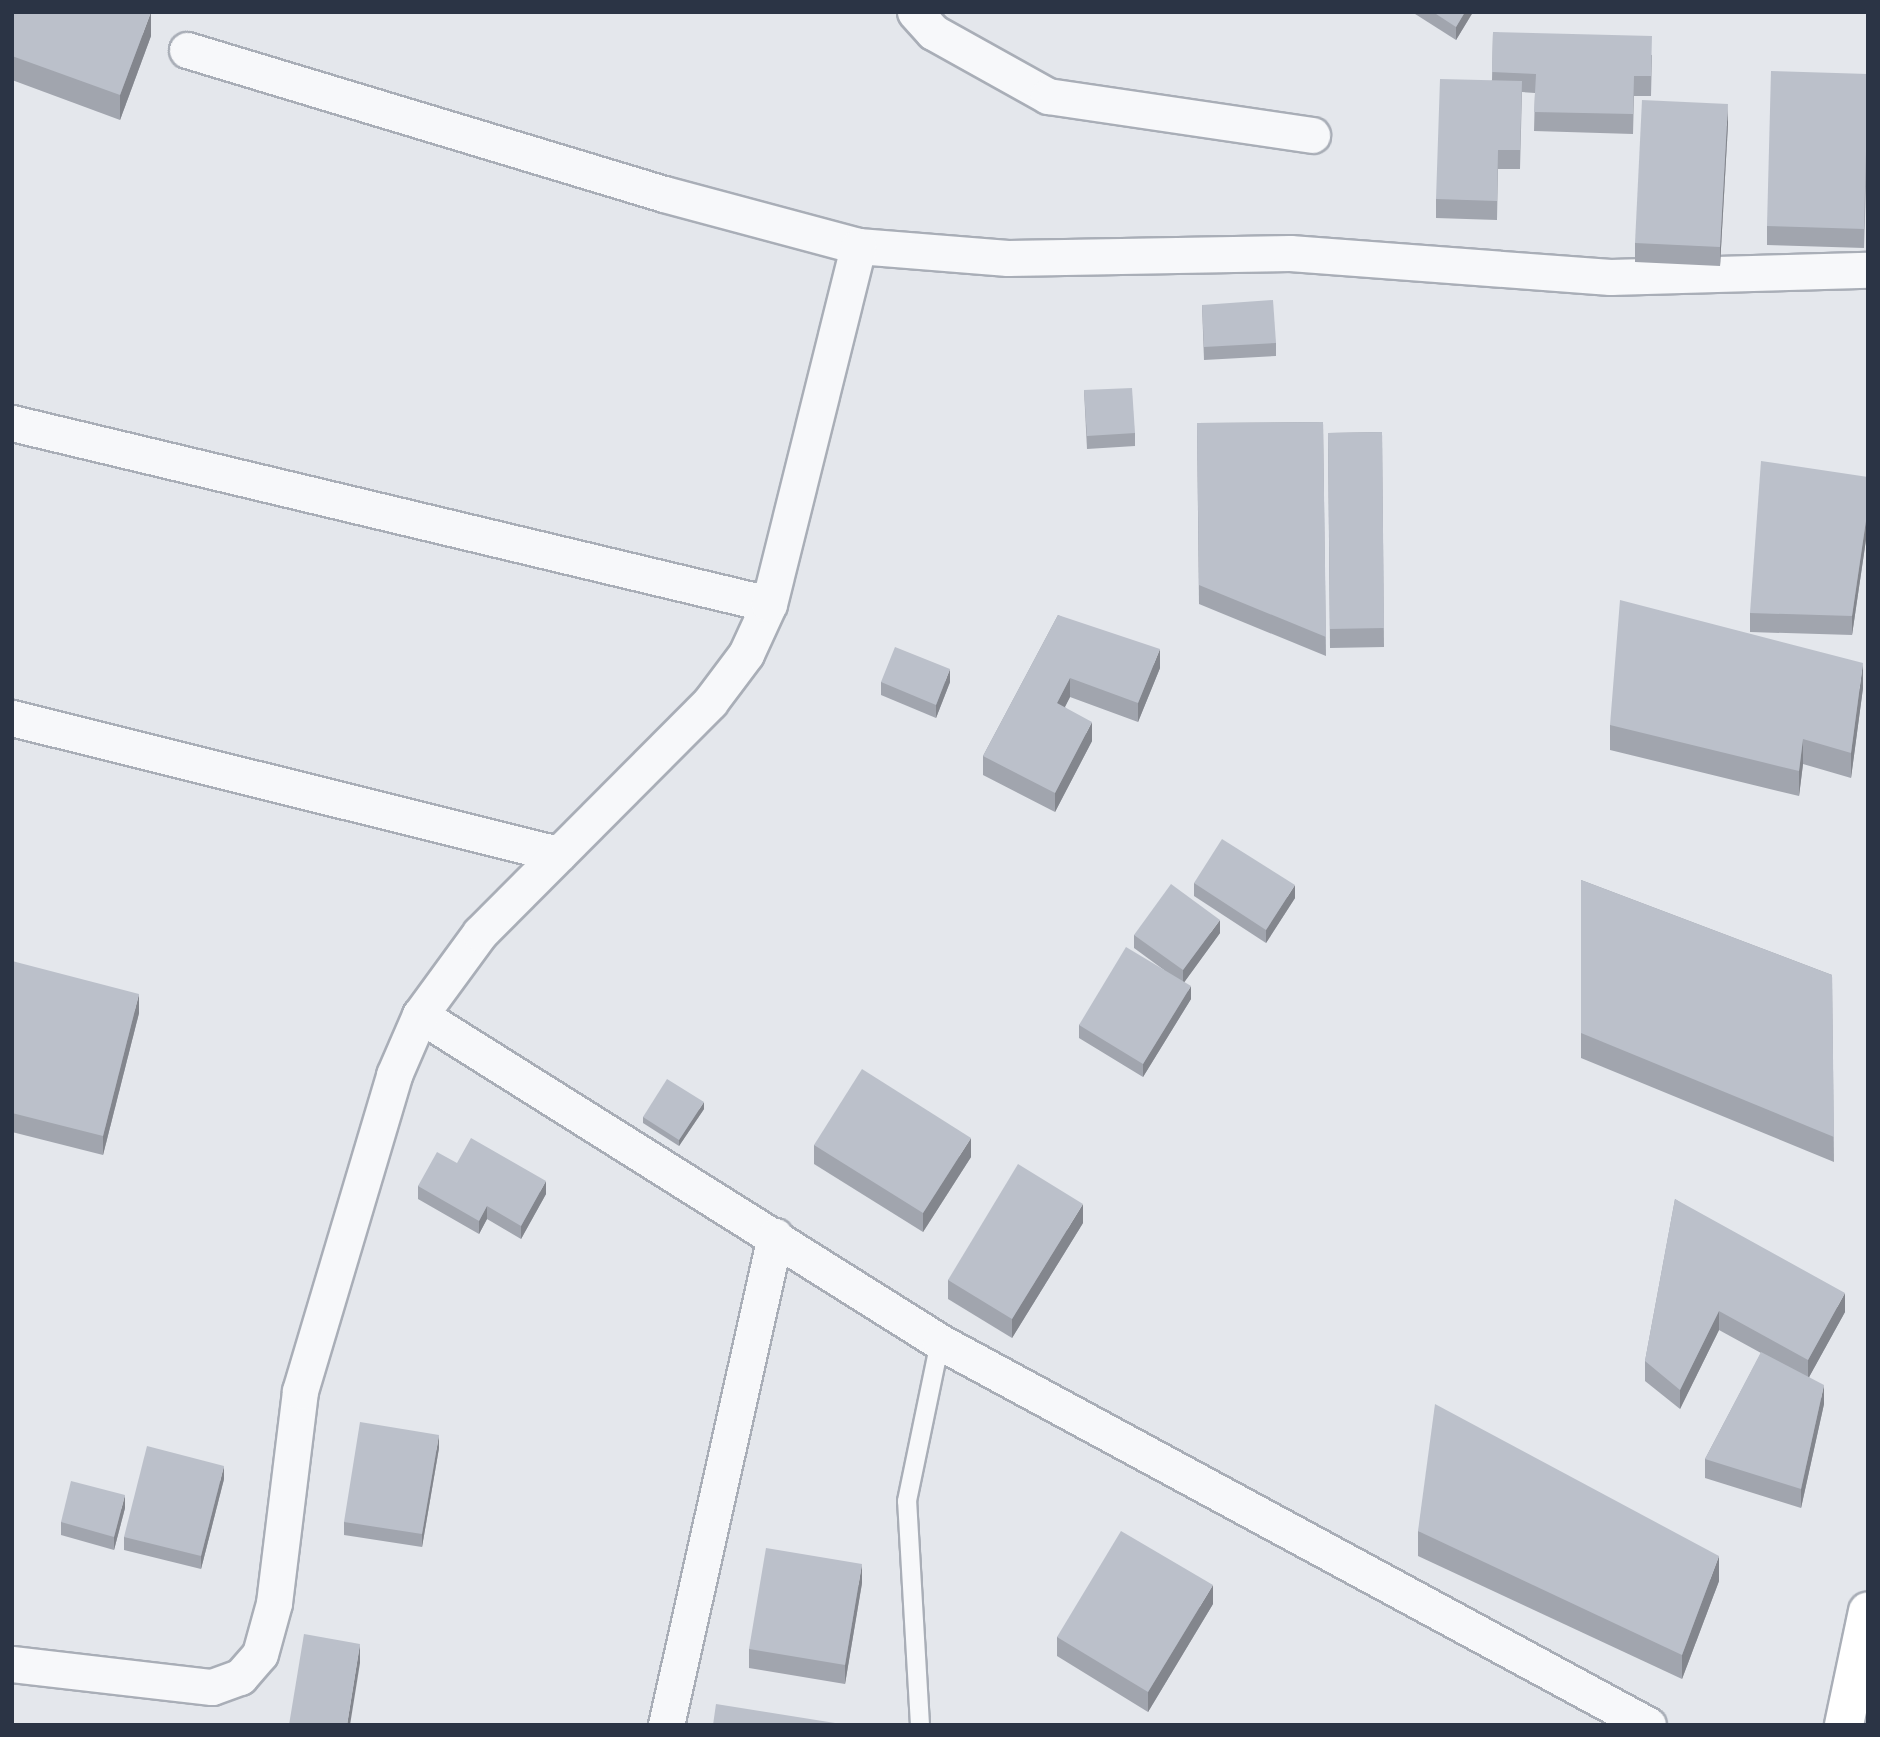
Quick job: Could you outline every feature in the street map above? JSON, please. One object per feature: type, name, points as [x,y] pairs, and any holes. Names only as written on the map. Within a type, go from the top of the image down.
[{"type":"main road","points":[[1844,1725],[1868,1611]]},
{"type":"street","points":[[915,12],[933,32],[1048,96],[1312,135]]},
{"type":"street","points":[[187,50],[664,194],[858,246],[1008,258],[1290,253],[1610,277],[1868,270]]},
{"type":"street","points":[[12,1664],[212,1686],[240,1677],[260,1654],[274,1603],[300,1391],[394,1075],[420,1015],[480,933],[710,702],[746,654],[769,604],[858,246]]},
{"type":"street","points":[[12,423],[769,604]]},
{"type":"street","points":[[12,718],[558,855]]},
{"type":"street","points":[[420,1015],[940,1342],[1648,1725]]},
{"type":"street","points":[[666,1725],[775,1236]]},
{"type":"lane","points":[[920,1725],[907,1501],[940,1342]]},
{"type":"building","points":[[12,12],[151,12],[120,95],[12,56]]},
{"type":"building","points":[[1433,12],[1465,12],[1456,27]]},
{"type":"building","points":[[1493,32],[1652,36],[1651,76],[1634,76],[1633,114],[1534,112],[1536,74],[1492,72]]},
{"type":"building","points":[[1771,71],[1868,74],[1864,229],[1767,226]]},
{"type":"building","points":[[1440,79],[1522,81],[1520,150],[1498,150],[1497,201],[1436,199]]},
{"type":"building","points":[[1642,100],[1728,104],[1720,247],[1635,243]]},
{"type":"building","points":[[1273,300],[1276,343],[1204,347],[1202,305]]},
{"type":"building","points":[[1132,388],[1135,433],[1087,436],[1084,390]]},
{"type":"building","points":[[1323,422],[1326,637],[1199,585],[1197,423]]},
{"type":"building","points":[[1382,432],[1384,628],[1330,629],[1328,433]]},
{"type":"building","points":[[1761,461],[1868,477],[1868,507],[1852,616],[1750,613]]},
{"type":"building","points":[[1620,600],[1863,663],[1851,753],[1803,739],[1799,771],[1610,725]]},
{"type":"building","points":[[1058,615],[1160,649],[1138,703],[1070,678],[1057,703],[1092,722],[1055,793],[983,756]]},
{"type":"building","points":[[895,647],[950,669],[936,705],[881,682]]},
{"type":"building","points":[[1222,839],[1295,885],[1266,930],[1194,883]]},
{"type":"building","points":[[1581,880],[1832,975],[1834,1137],[1581,1033]]},
{"type":"building","points":[[1171,884],[1220,920],[1183,970],[1134,935]]},
{"type":"building","points":[[1126,947],[1191,986],[1143,1064],[1079,1025]]},
{"type":"building","points":[[12,961],[139,994],[103,1136],[12,1113]]},
{"type":"building","points":[[862,1069],[971,1138],[923,1213],[814,1145]]},
{"type":"building","points":[[667,1079],[704,1102],[679,1140],[643,1117]]},
{"type":"building","points":[[471,1138],[546,1181],[521,1226],[487,1206],[479,1221],[418,1186],[437,1152],[457,1163]]},
{"type":"building","points":[[1018,1164],[1083,1204],[1012,1319],[948,1280]]},
{"type":"building","points":[[1675,1199],[1845,1293],[1808,1360],[1719,1311],[1680,1390],[1645,1361]]},
{"type":"building","points":[[1761,1352],[1824,1385],[1801,1489],[1705,1459]]},
{"type":"building","points":[[1435,1404],[1719,1556],[1682,1655],[1418,1531]]},
{"type":"building","points":[[360,1422],[439,1435],[422,1534],[344,1522]]},
{"type":"building","points":[[147,1446],[224,1466],[201,1556],[124,1537]]},
{"type":"building","points":[[71,1481],[125,1495],[114,1537],[61,1522]]},
{"type":"building","points":[[1121,1531],[1213,1585],[1148,1692],[1057,1637]]},
{"type":"building","points":[[766,1548],[862,1564],[845,1665],[749,1649]]},
{"type":"building","points":[[304,1634],[360,1644],[347,1725],[289,1725]]},
{"type":"building","points":[[716,1704],[835,1723],[835,1725],[713,1725]]}]
